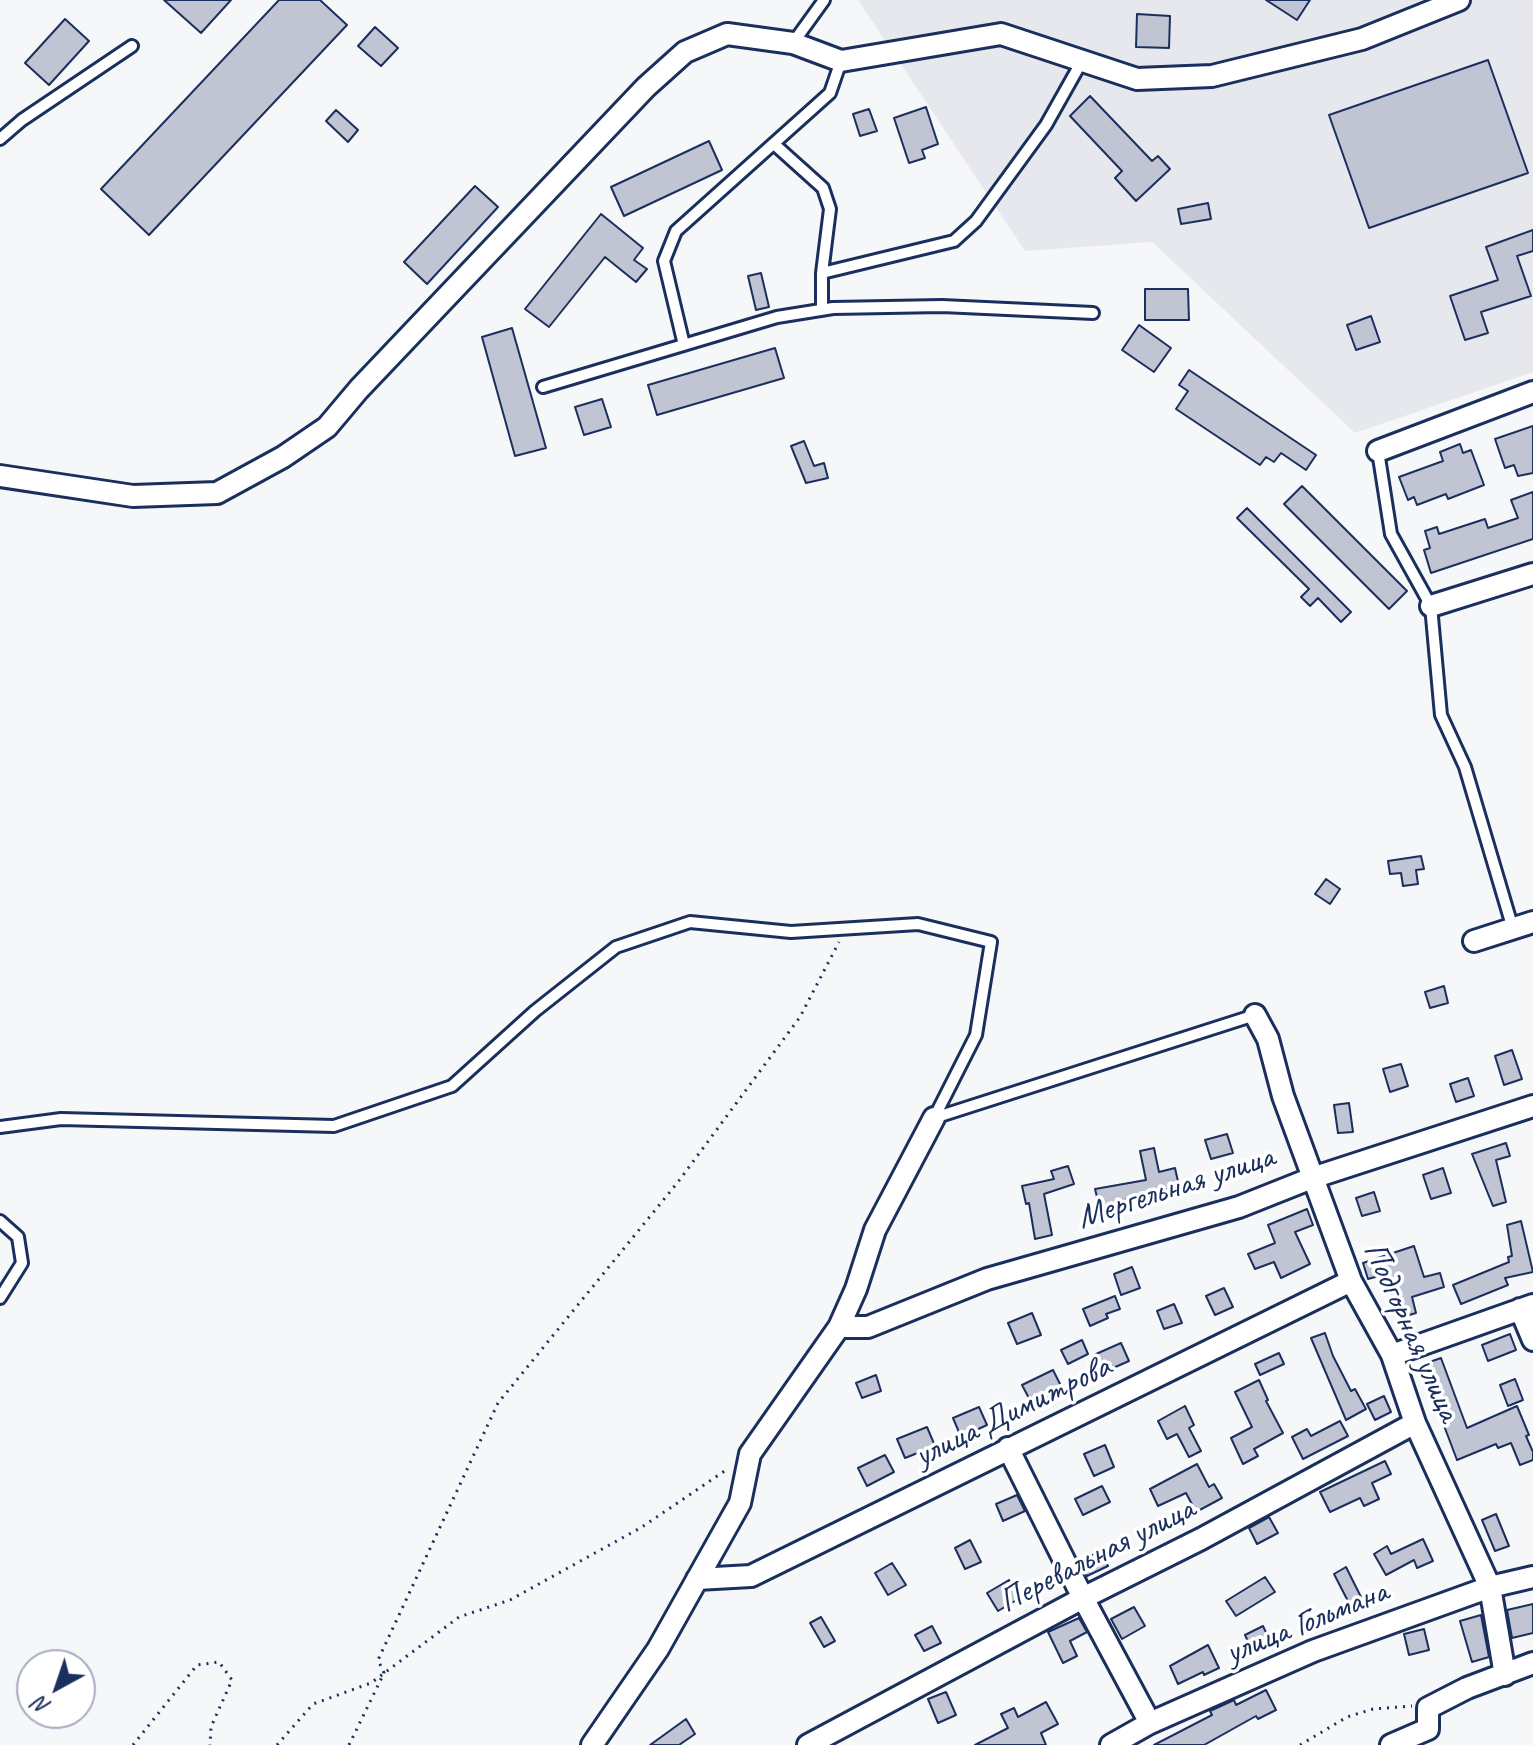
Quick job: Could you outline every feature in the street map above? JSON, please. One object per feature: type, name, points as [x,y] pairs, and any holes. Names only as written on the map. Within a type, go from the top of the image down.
[{"type":"street","points":[[0,476],[133,496],[217,493],[244,478],[327,427],[359,389],[646,87],[685,52],[727,34],[793,43],[841,61],[1001,34],[1137,79],[1212,76],[1362,39],[1459,0]]},
{"type":"street","points":[[1378,451],[1533,392]]},
{"type":"street","points":[[1431,606],[1533,574]]},
{"type":"street","points":[[1474,941],[1523,925]]},
{"type":"street","name":"Подгорная улица","points":[[1255,1015],[1268,1039],[1283,1096],[1351,1281],[1392,1355],[1415,1423],[1490,1587],[1505,1675]]},
{"type":"street","name":"Мергельная улица","points":[[839,1327],[868,1327],[987,1279],[1239,1207],[1312,1178],[1533,1106]]},
{"type":"street","points":[[592,1745],[658,1649],[740,1503],[750,1454],[839,1327],[856,1289],[875,1230],[934,1118]]},
{"type":"street","name":"улица Димитрова","points":[[697,1579],[751,1576],[1351,1281]]},
{"type":"street","points":[[1392,1355],[1526,1307],[1533,1340]]},
{"type":"street","name":"Перевальная улица","points":[[808,1745],[1415,1423]]},
{"type":"street","points":[[1008,1448],[1150,1723]]},
{"type":"street","name":"улица Гольмана","points":[[1111,1745],[1150,1723],[1313,1651],[1490,1587],[1533,1577]]},
{"type":"street","points":[[1391,1745],[1431,1737],[1428,1708],[1467,1688],[1533,1663]]},
{"type":"lane","points":[[793,43],[824,0]]},
{"type":"lane","points":[[0,139],[22,120],[132,46]]},
{"type":"lane","points":[[684,345],[664,261],[676,231],[830,93],[841,61]]},
{"type":"lane","points":[[822,273],[954,241],[976,221],[1046,125],[1082,61]]},
{"type":"lane","points":[[774,144],[823,188],[830,209],[822,273],[822,310]]},
{"type":"lane","points":[[543,387],[777,317],[822,310],[942,306],[1093,313]]},
{"type":"lane","points":[[1378,451],[1391,534],[1431,606],[1441,715],[1465,767],[1523,925]]},
{"type":"lane","points":[[0,1127],[61,1119],[334,1126],[452,1086],[535,1011],[616,947],[690,922],[791,932],[918,924],[991,942],[976,1035],[934,1118]]},
{"type":"lane","points":[[934,1118],[1255,1015]]},
{"type":"lane","points":[[0,1221],[18,1237],[22,1263],[0,1298]]},
{"type":"path","points":[[384,1673],[378,1660],[498,1403],[678,1182],[800,1017],[846,929]]},
{"type":"path","points":[[277,1745],[313,1704],[371,1683],[459,1617],[510,1600],[629,1534],[750,1454]]},
{"type":"path","points":[[133,1745],[197,1665],[219,1662],[232,1680],[211,1727],[210,1745]]},
{"type":"path","points":[[349,1745],[384,1673]]},
{"type":"path","points":[[1300,1745],[1347,1717],[1373,1709],[1402,1706],[1428,1708]]},
{"type":"shaded area","points":[[858,0],[1533,0],[1533,372],[1355,433],[1152,242],[1025,251]]},
{"type":"building","points":[[164,0],[231,0],[201,33]]},
{"type":"building","points":[[279,0],[320,0],[347,25],[149,235],[101,189]]},
{"type":"building","points":[[1266,0],[1310,0],[1297,20]]},
{"type":"building","points":[[1137,14],[1170,16],[1169,48],[1136,47]]},
{"type":"building","points":[[65,19],[89,41],[49,85],[25,63]]},
{"type":"building","points":[[375,27],[398,48],[381,66],[358,46]]},
{"type":"building","points":[[1488,60],[1528,173],[1369,228],[1329,115]]},
{"type":"building","points":[[1090,96],[1152,161],[1158,156],[1170,169],[1136,201],[1115,178],[1122,171],[1070,116]]},
{"type":"building","points":[[926,107],[938,144],[922,150],[925,158],[909,163],[894,118]]},
{"type":"building","points":[[869,109],[877,131],[860,136],[853,114]]},
{"type":"building","points":[[336,110],[358,130],[348,142],[326,121]]},
{"type":"building","points":[[709,141],[722,170],[624,216],[611,187]]},
{"type":"building","points":[[475,186],[498,207],[427,284],[404,262]]},
{"type":"building","points":[[1208,203],[1211,219],[1181,224],[1178,209]]},
{"type":"building","points":[[601,214],[643,248],[634,260],[647,269],[636,282],[605,257],[549,327],[525,309]]},
{"type":"building","points":[[1533,230],[1533,251],[1517,256],[1531,296],[1481,312],[1488,333],[1465,340],[1450,296],[1498,280],[1486,247]]},
{"type":"building","points":[[761,273],[769,307],[756,310],[748,276]]},
{"type":"building","points":[[1145,289],[1188,289],[1189,320],[1145,320]]},
{"type":"building","points":[[1371,316],[1380,342],[1356,350],[1347,325]]},
{"type":"building","points":[[1139,325],[1171,348],[1154,372],[1122,350]]},
{"type":"building","points":[[512,328],[546,448],[515,456],[482,337]]},
{"type":"building","points":[[775,348],[784,378],[657,415],[648,385]]},
{"type":"building","points":[[1189,370],[1316,455],[1306,470],[1281,453],[1274,462],[1266,457],[1260,465],[1176,409],[1188,391],[1179,385]]},
{"type":"building","points":[[602,399],[611,427],[584,435],[575,407]]},
{"type":"building","points":[[1533,426],[1533,473],[1518,476],[1514,465],[1505,468],[1495,439]]},
{"type":"building","points":[[804,441],[814,466],[824,463],[828,478],[806,483],[791,446]]},
{"type":"building","points":[[1460,444],[1463,453],[1471,450],[1484,485],[1448,499],[1446,494],[1417,505],[1414,497],[1408,500],[1399,477],[1443,461],[1440,452]]},
{"type":"building","points":[[1302,486],[1407,591],[1389,609],[1284,504]]},
{"type":"building","points":[[1533,492],[1533,539],[1431,573],[1424,550],[1430,548],[1425,531],[1437,527],[1439,534],[1485,519],[1488,528],[1518,518],[1511,500]]},
{"type":"building","points":[[1247,508],[1351,612],[1341,622],[1318,598],[1310,606],[1301,597],[1309,589],[1237,518]]},
{"type":"building","points":[[1421,856],[1424,869],[1416,870],[1418,884],[1403,886],[1401,873],[1390,874],[1388,861]]},
{"type":"building","points":[[1326,879],[1340,889],[1330,904],[1315,894]]},
{"type":"building","points":[[1444,986],[1448,1003],[1430,1008],[1425,992]]},
{"type":"building","points":[[1512,1050],[1522,1079],[1504,1085],[1495,1056]]},
{"type":"building","points":[[1401,1064],[1408,1086],[1390,1092],[1383,1069]]},
{"type":"building","points":[[1468,1078],[1474,1096],[1456,1102],[1450,1084]]},
{"type":"building","points":[[1349,1103],[1353,1132],[1338,1133],[1334,1105]]},
{"type":"building","points":[[1227,1134],[1233,1153],[1211,1159],[1205,1140]]},
{"type":"building","points":[[1506,1143],[1510,1156],[1496,1160],[1506,1202],[1493,1206],[1472,1154]]},
{"type":"building","points":[[1154,1148],[1159,1172],[1175,1168],[1179,1186],[1116,1202],[1118,1209],[1101,1213],[1095,1189],[1146,1180],[1140,1151]]},
{"type":"building","points":[[1068,1166],[1074,1184],[1044,1194],[1052,1235],[1035,1239],[1029,1203],[1026,1204],[1022,1186],[1054,1179],[1051,1171]]},
{"type":"building","points":[[1443,1168],[1451,1193],[1431,1199],[1423,1175]]},
{"type":"building","points":[[1374,1192],[1380,1211],[1362,1216],[1356,1198]]},
{"type":"building","points":[[1307,1209],[1313,1225],[1295,1232],[1310,1264],[1281,1278],[1274,1262],[1255,1269],[1248,1254],[1275,1243],[1268,1225]]},
{"type":"building","points":[[1521,1221],[1533,1272],[1505,1278],[1508,1285],[1461,1304],[1453,1285],[1509,1262],[1508,1257],[1512,1256],[1507,1225]]},
{"type":"building","points":[[1414,1246],[1424,1277],[1440,1273],[1444,1287],[1412,1297],[1416,1313],[1399,1318],[1386,1274],[1368,1279],[1363,1263]]},
{"type":"building","points":[[1132,1267],[1140,1288],[1121,1295],[1114,1274]]},
{"type":"building","points":[[1224,1288],[1233,1307],[1215,1315],[1206,1296]]},
{"type":"building","points":[[1115,1296],[1120,1309],[1106,1314],[1108,1318],[1090,1326],[1083,1309]]},
{"type":"building","points":[[1174,1304],[1182,1323],[1164,1329],[1157,1311]]},
{"type":"building","points":[[1032,1313],[1041,1335],[1017,1344],[1008,1323]]},
{"type":"building","points":[[1325,1333],[1351,1391],[1355,1389],[1366,1409],[1346,1420],[1311,1338]]},
{"type":"building","points":[[1510,1334],[1516,1350],[1488,1361],[1482,1345]]},
{"type":"building","points":[[1082,1340],[1088,1354],[1068,1364],[1061,1350]]},
{"type":"building","points":[[1121,1343],[1129,1361],[1104,1372],[1096,1354]]},
{"type":"building","points":[[1279,1353],[1284,1364],[1260,1375],[1255,1364]]},
{"type":"building","points":[[1441,1358],[1467,1428],[1517,1406],[1529,1435],[1526,1436],[1533,1460],[1520,1465],[1511,1443],[1498,1448],[1496,1444],[1457,1460],[1421,1365]]},
{"type":"building","points":[[1053,1370],[1063,1390],[1032,1404],[1022,1385]]},
{"type":"building","points":[[876,1375],[881,1391],[862,1398],[856,1383]]},
{"type":"building","points":[[1515,1379],[1523,1400],[1508,1406],[1500,1385]]},
{"type":"building","points":[[1259,1380],[1283,1433],[1254,1449],[1258,1456],[1243,1464],[1231,1438],[1252,1427],[1235,1392]]},
{"type":"building","points":[[1384,1396],[1391,1412],[1375,1420],[1367,1404]]},
{"type":"building","points":[[1185,1406],[1194,1425],[1189,1428],[1201,1451],[1189,1457],[1177,1434],[1167,1439],[1158,1421]]},
{"type":"building","points":[[979,1407],[987,1425],[961,1437],[953,1418]]},
{"type":"building","points":[[1340,1421],[1348,1436],[1303,1459],[1292,1437],[1307,1429],[1311,1436]]},
{"type":"building","points":[[927,1427],[935,1446],[905,1458],[897,1439]]},
{"type":"building","points":[[1105,1445],[1114,1467],[1094,1476],[1084,1454]]},
{"type":"building","points":[[885,1455],[894,1472],[867,1486],[858,1468]]},
{"type":"building","points":[[1385,1461],[1391,1474],[1372,1483],[1379,1499],[1364,1506],[1360,1498],[1330,1512],[1320,1492]]},
{"type":"building","points":[[1197,1464],[1209,1487],[1214,1484],[1222,1498],[1196,1512],[1186,1493],[1158,1506],[1150,1489]]},
{"type":"building","points":[[1102,1486],[1110,1502],[1083,1515],[1075,1499]]},
{"type":"building","points":[[1017,1495],[1025,1511],[1003,1521],[996,1504]]},
{"type":"building","points":[[1496,1514],[1509,1546],[1495,1551],[1482,1520]]},
{"type":"building","points":[[1269,1517],[1278,1533],[1257,1544],[1249,1528]]},
{"type":"building","points":[[1423,1539],[1433,1561],[1417,1568],[1414,1560],[1386,1575],[1374,1554],[1387,1546],[1391,1554]]},
{"type":"building","points":[[970,1540],[981,1562],[965,1569],[955,1548]]},
{"type":"building","points":[[1101,1551],[1108,1566],[1087,1576],[1080,1561]]},
{"type":"building","points":[[892,1563],[906,1585],[888,1595],[875,1573]]},
{"type":"building","points":[[1346,1567],[1363,1601],[1351,1607],[1334,1574]]},
{"type":"building","points":[[1265,1577],[1275,1592],[1236,1616],[1226,1601]]},
{"type":"building","points":[[1009,1580],[1020,1598],[998,1611],[987,1593]]},
{"type":"building","points":[[1533,1604],[1533,1633],[1512,1638],[1507,1610]]},
{"type":"building","points":[[1134,1607],[1145,1626],[1122,1639],[1111,1619]]},
{"type":"building","points":[[1481,1615],[1489,1657],[1472,1662],[1460,1621]]},
{"type":"building","points":[[821,1617],[835,1641],[824,1647],[810,1623]]},
{"type":"building","points":[[1079,1618],[1087,1632],[1070,1641],[1077,1656],[1063,1663],[1048,1632]]},
{"type":"building","points":[[932,1626],[941,1643],[924,1651],[915,1635]]},
{"type":"building","points":[[1263,1626],[1270,1641],[1252,1650],[1245,1635]]},
{"type":"building","points":[[1424,1629],[1429,1650],[1409,1655],[1404,1634]]},
{"type":"building","points":[[1208,1645],[1219,1668],[1178,1684],[1170,1666]]},
{"type":"building","points":[[1266,1690],[1276,1710],[1258,1719],[1256,1716],[1204,1745],[1154,1745],[1212,1715],[1210,1711],[1234,1700],[1236,1705]]},
{"type":"building","points":[[946,1692],[956,1715],[938,1723],[928,1699]]},
{"type":"building","points":[[1046,1702],[1058,1724],[1041,1733],[1046,1745],[975,1745],[1008,1728],[1001,1714],[1014,1708],[1018,1717]]},
{"type":"building","points":[[686,1719],[695,1734],[679,1745],[650,1745]]}]
